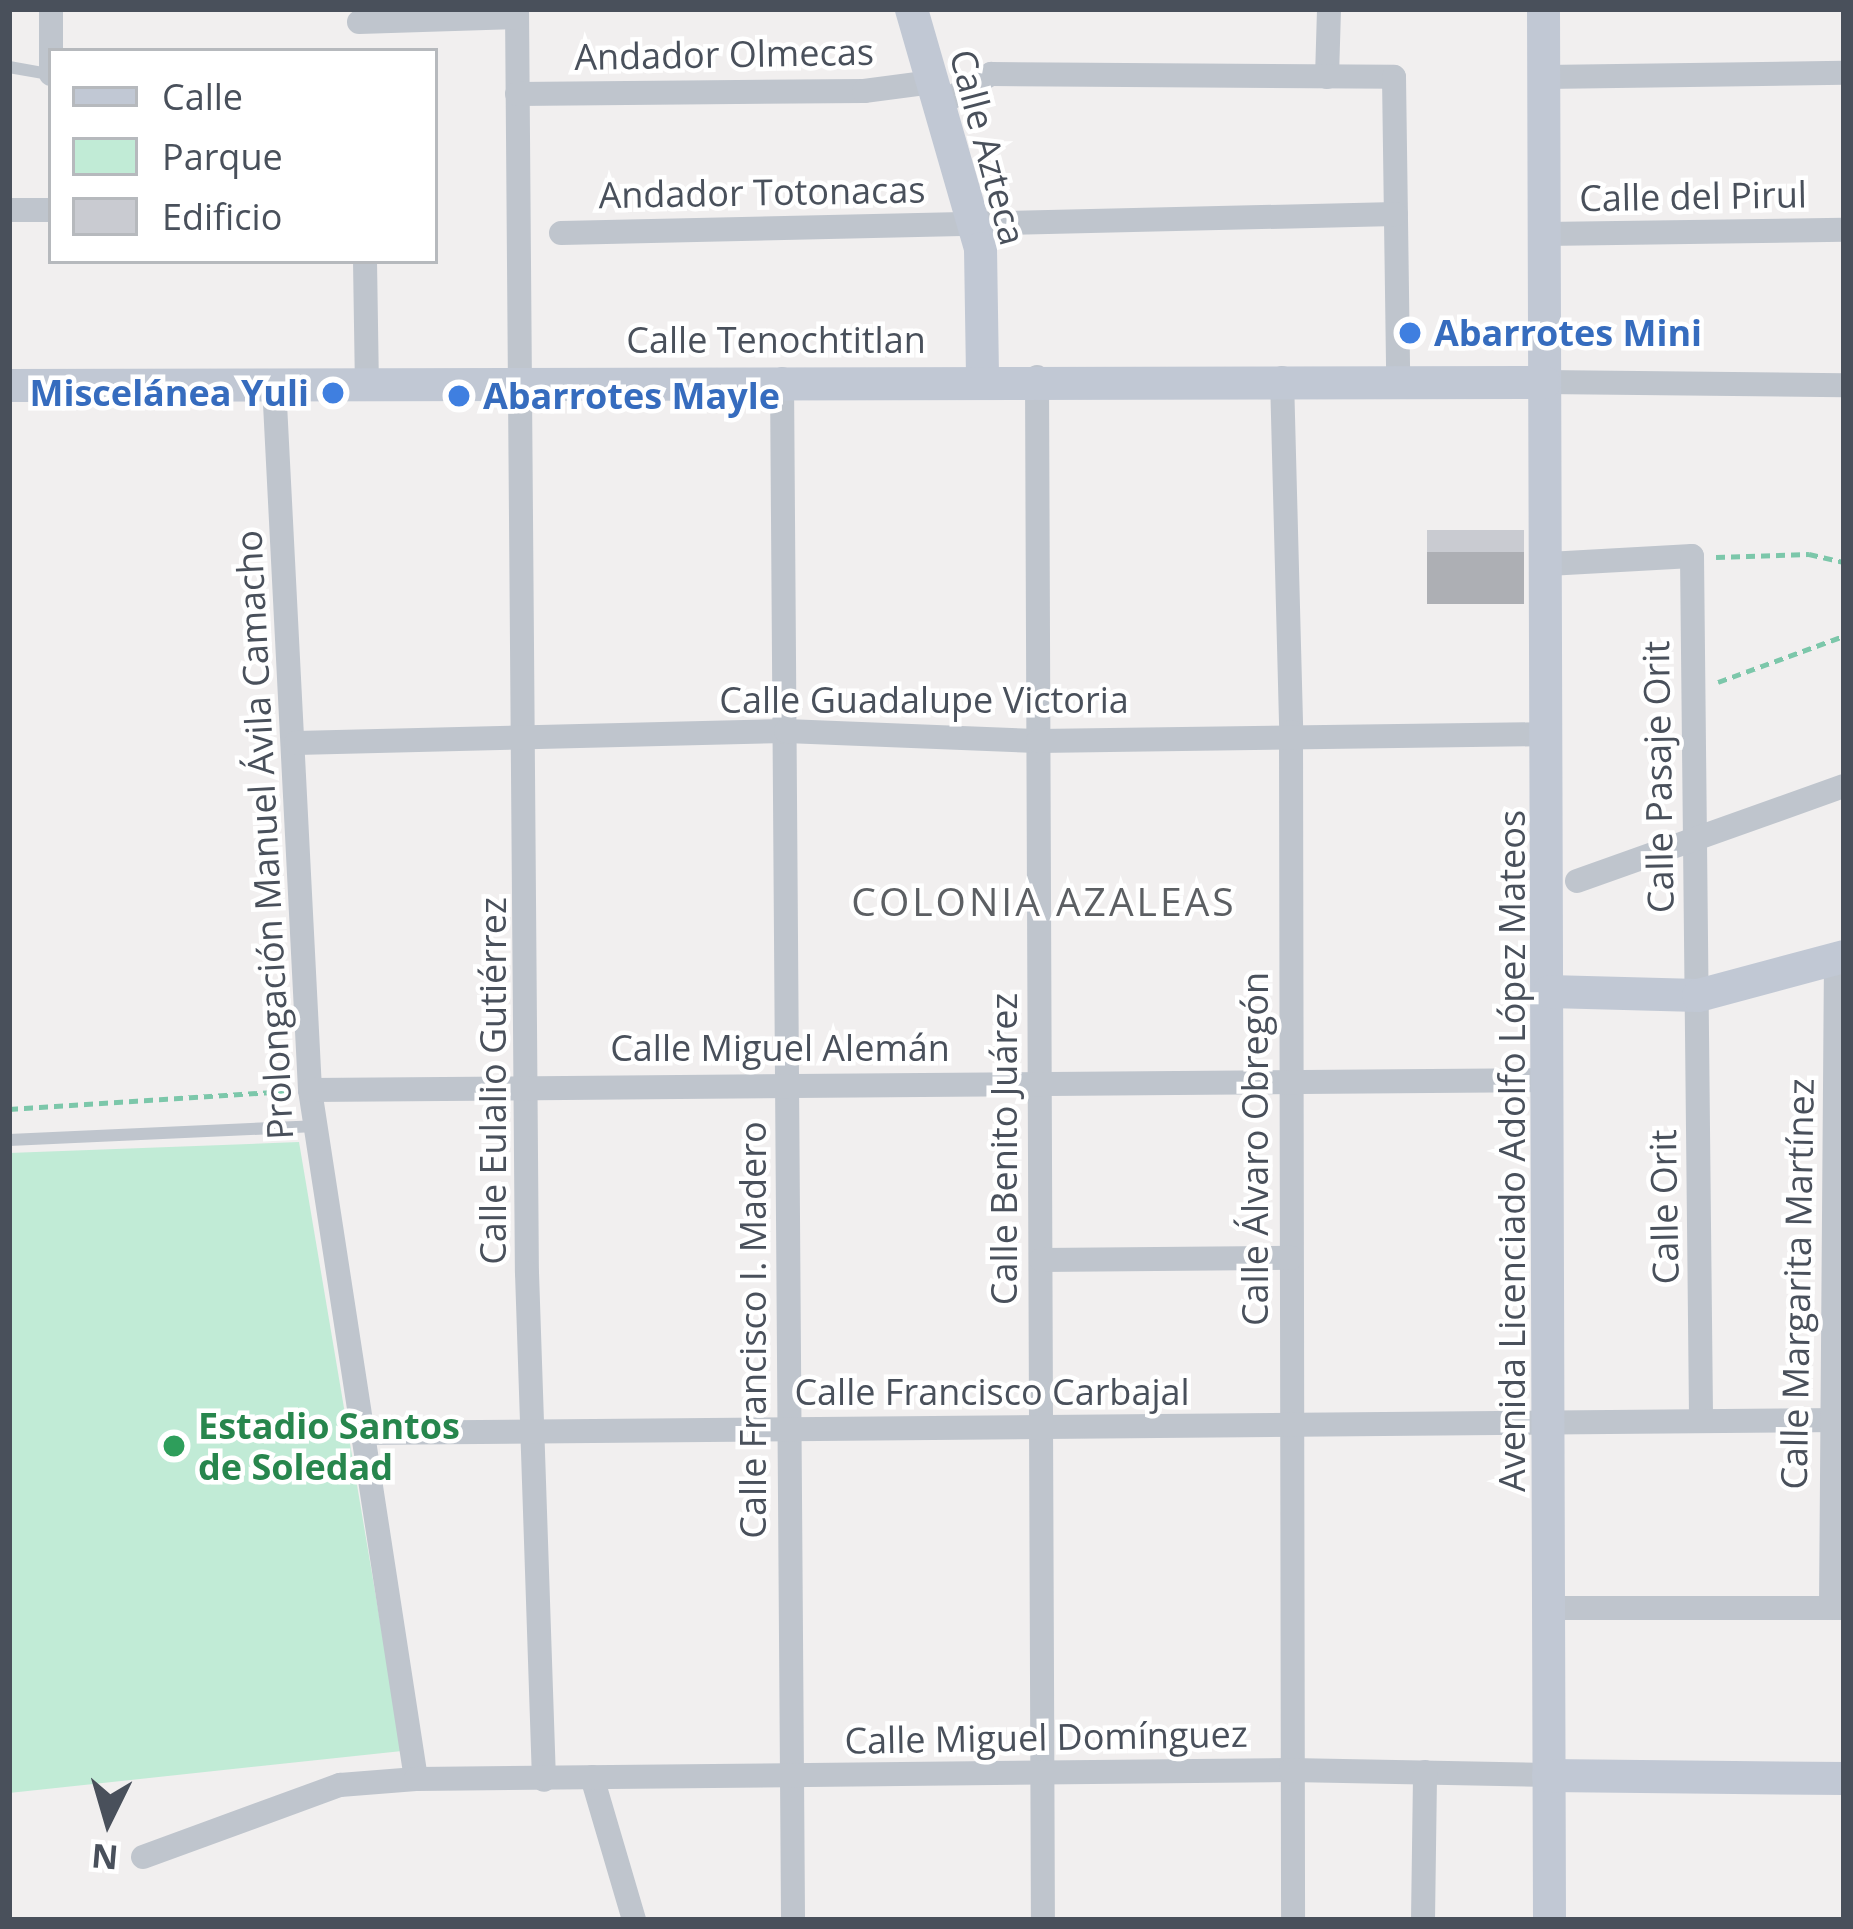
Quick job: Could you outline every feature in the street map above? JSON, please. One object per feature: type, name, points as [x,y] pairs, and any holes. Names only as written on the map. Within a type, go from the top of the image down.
[{"type":"street","points":[[50,48],[51,9]]},
{"type":"street","name":"Calle Azteca","points":[[910,9],[975,222],[982,377]]},
{"type":"street","points":[[1327,77],[1329,9]]},
{"type":"street","name":"Avenida Licenciado Adolfo López Mateos","points":[[1543,9],[1553,1422],[1549,1920]]},
{"type":"street","points":[[359,48],[358,16],[517,13]]},
{"type":"street","name":"Calle Eulalio Gutiérrez","points":[[517,13],[531,1084],[527,1273],[537,1431],[544,1780]]},
{"type":"street","points":[[1545,77],[1844,73]]},
{"type":"street","name":"Andador Olmecas","points":[[518,94],[935,93],[991,74],[1394,77],[1396,214]]},
{"type":"street","points":[[9,210],[48,210]]},
{"type":"street","points":[[1396,214],[1398,378]]},
{"type":"street","name":"Andador Totonacas","points":[[561,232],[1396,214]]},
{"type":"street","name":"Calle del Pirul","points":[[1544,234],[1844,230]]},
{"type":"street","points":[[364,264],[368,382]]},
{"type":"street","name":"Calle Tenochtitlan","points":[[9,385],[982,377],[1544,382]]},
{"type":"street","name":"Calle Benito Juárez","points":[[1036,377],[1043,1920]]},
{"type":"street","name":"Calle Álvaro Obregón","points":[[1282,378],[1291,732],[1288,1427],[1293,1920]]},
{"type":"street","name":"Calle Francisco I. Madero","points":[[782,379],[793,1920]]},
{"type":"street","points":[[1544,382],[1844,386]]},
{"type":"street","name":"Prolongación Manuel Ávila Camacho","points":[[274,383],[296,743],[310,1090],[359,1433],[416,1779]]},
{"type":"street","points":[[1548,564],[1693,556]]},
{"type":"street","name":"Calle Pasaje Orit","points":[[1693,556],[1690,691],[1698,995]]},
{"type":"street","name":"Calle Guadalupe Victoria","points":[[296,743],[528,741],[786,731],[1038,741],[1291,732],[1550,734]]},
{"type":"street","points":[[1577,880],[1844,786]]},
{"type":"street","points":[[1549,991],[1698,995],[1840,958]]},
{"type":"street","name":"Calle Margarita Martínez","points":[[1838,1608],[1840,958]]},
{"type":"street","name":"Calle Orit","points":[[1698,995],[1702,1418]]},
{"type":"street","name":"Calle Miguel Alemán","points":[[310,1090],[531,1084],[1551,1080]]},
{"type":"street","points":[[1041,1260],[1291,1258]]},
{"type":"street","name":"Calle Francisco Carbajal","points":[[359,1433],[1837,1420]]},
{"type":"street","points":[[1552,1608],[1838,1608]]},
{"type":"street","name":"Calle Miguel Domínguez","points":[[143,1857],[340,1785],[416,1779],[1291,1770],[1548,1775]]},
{"type":"street","points":[[1423,1920],[1425,1772]]},
{"type":"street","points":[[1548,1775],[1844,1778]]},
{"type":"street","points":[[592,1778],[634,1920]]},
{"type":"lane","points":[[9,68],[48,74]]},
{"type":"lane","points":[[9,1140],[315,1126]]},
{"type":"path","points":[[1693,556],[1809,554],[1844,562]]},
{"type":"path","points":[[1690,691],[1844,636]]},
{"type":"path","points":[[9,1109],[310,1090]]},
{"type":"green space","name":"Estadio Santos de Soledad","points":[[299,1142],[402,1751],[9,1793],[9,1153]]},
{"type":"building","points":[[1427,530],[1524,530],[1524,552],[1427,552]]},
{"type":"place","name":"Abarrotes Mini","points":[[1410,333]]},
{"type":"place","name":"Miscelánea Yuli","points":[[333,393]]},
{"type":"place","name":"Abarrotes Mayle","points":[[459,396]]},
{"type":"place","name":"Estadio Santos de Soledad","points":[[174,1446]]},
{"type":"district","name":"COLONIA AZALEAS","points":[[1044,901]]}]
